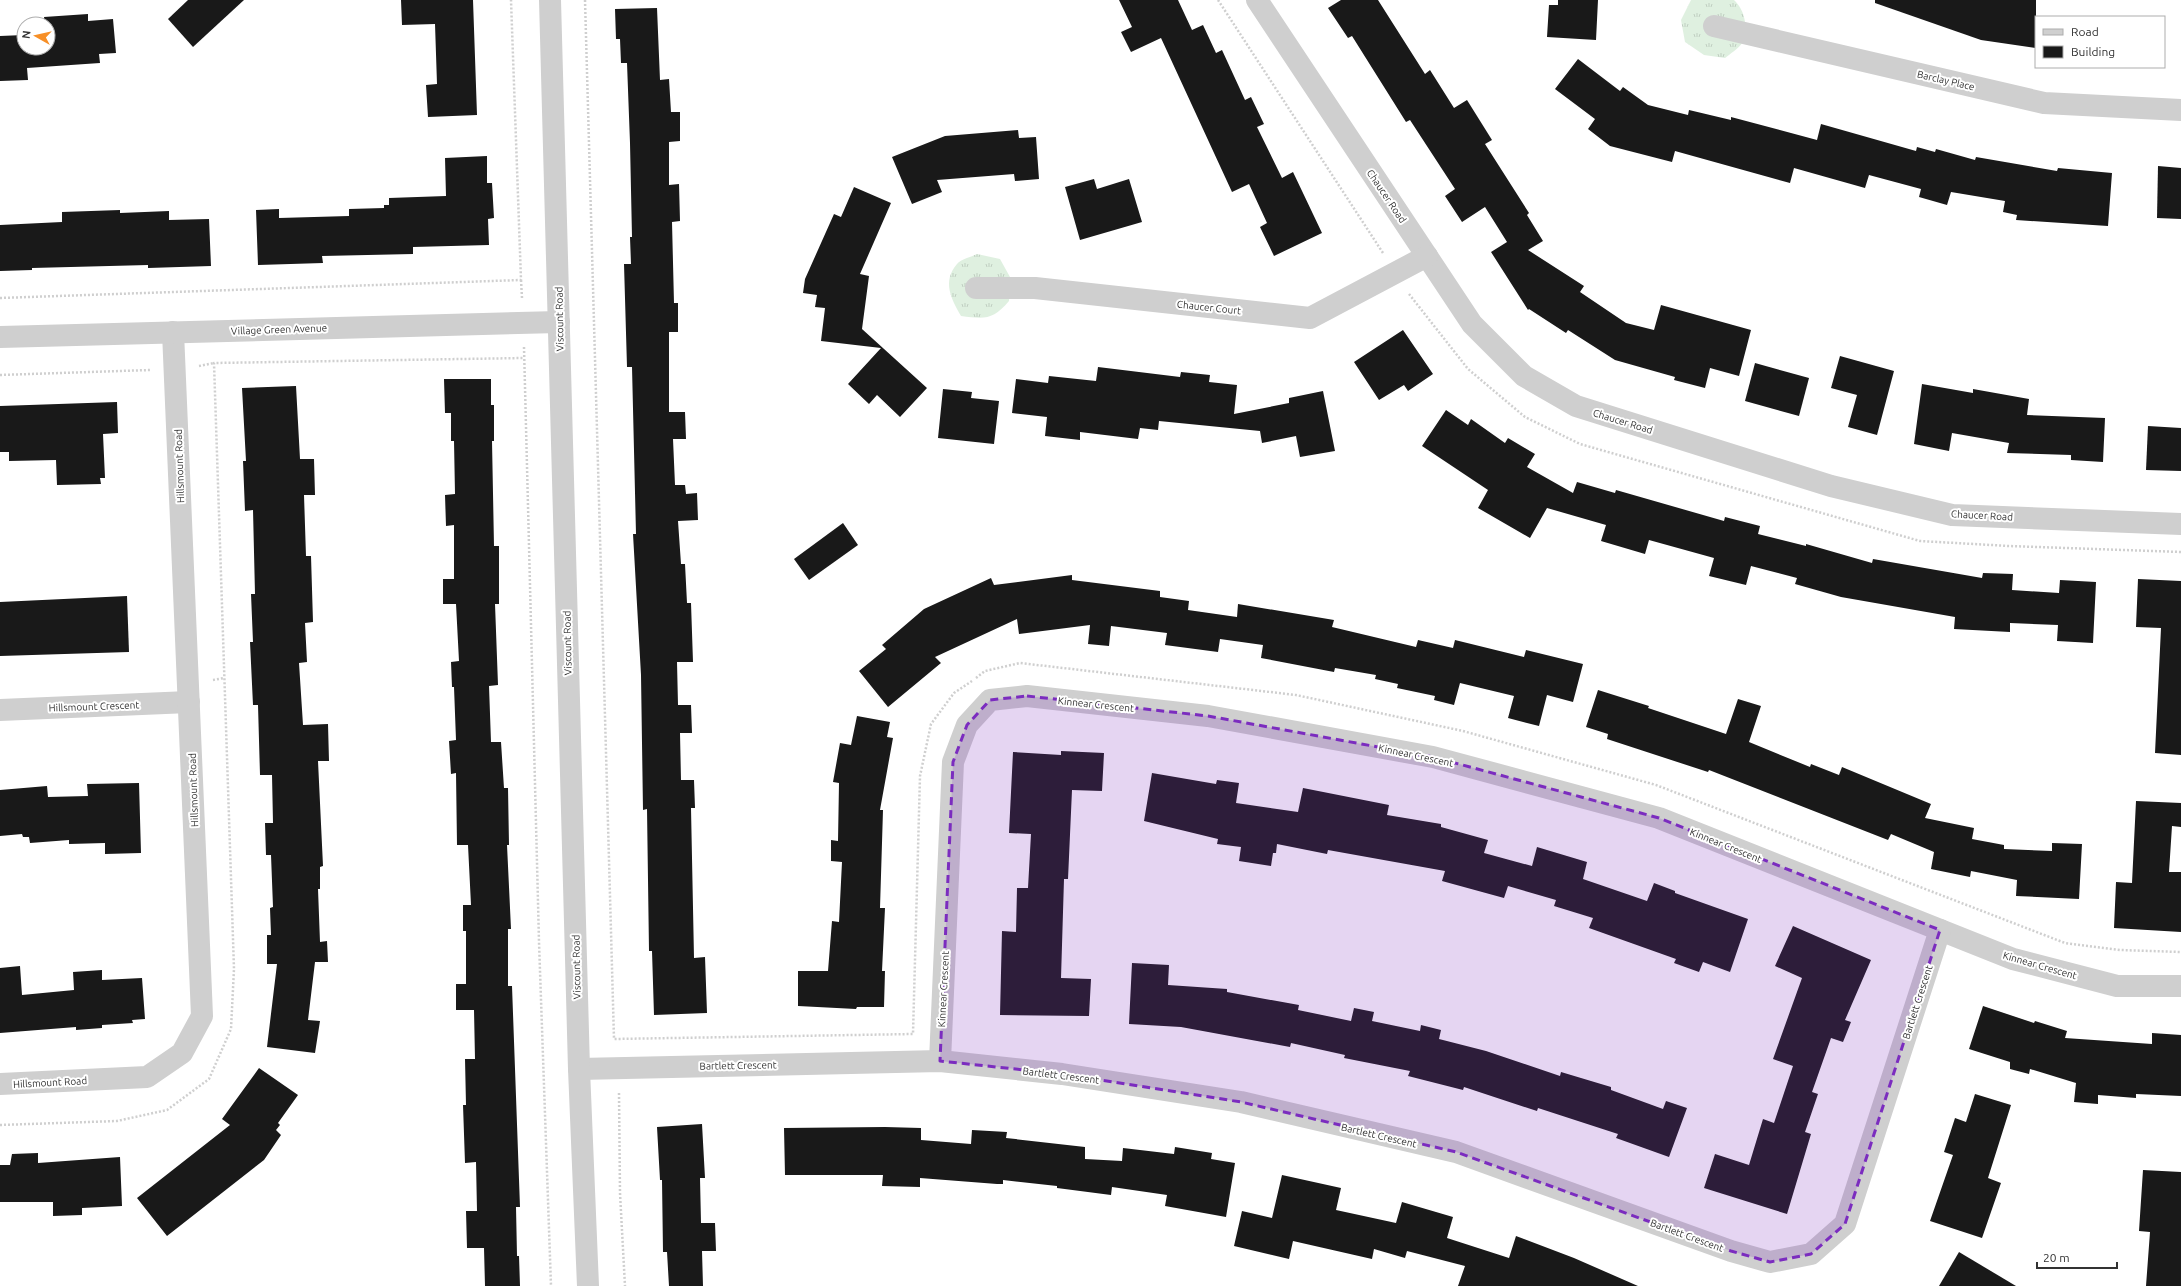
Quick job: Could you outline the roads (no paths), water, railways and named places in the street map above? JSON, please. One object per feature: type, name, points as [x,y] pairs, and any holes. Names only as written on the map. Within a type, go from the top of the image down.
[{"type":"street","name":"Viscount Road","points":[[550,0],[578,1069],[588,1286]]},
{"type":"street","name":"Chaucer Road","points":[[1257,0],[1472,324],[1524,376],[1576,406],[1831,486],[1952,514],[2181,524]]},
{"type":"street","name":"Barclay Place","points":[[1714,26],[2044,103],[2181,110]]},
{"type":"street","name":"Chaucer Court","points":[[976,288],[1035,288],[1310,318],[1427,256]]},
{"type":"street","name":"Village Green Avenue","points":[[0,336],[559,322]]},
{"type":"street","name":"Hillsmount Road","points":[[0,1084],[146,1077],[182,1053],[202,1016],[173,332]]},
{"type":"street","name":"Kinnear Crescent","points":[[940,1061],[953,762],[967,725],[990,700],[1027,696],[1208,716],[1433,756],[1659,818],[2013,959],[2117,986],[2181,986]]},
{"type":"street","name":"Hillsmount Crescent","points":[[0,710],[189,702]]},
{"type":"street","name":"Bartlett Crescent","points":[[578,1069],[940,1061],[1062,1074],[1241,1102],[1456,1152],[1731,1251],[1770,1262],[1811,1254],[1845,1224],[1940,930]]}]
